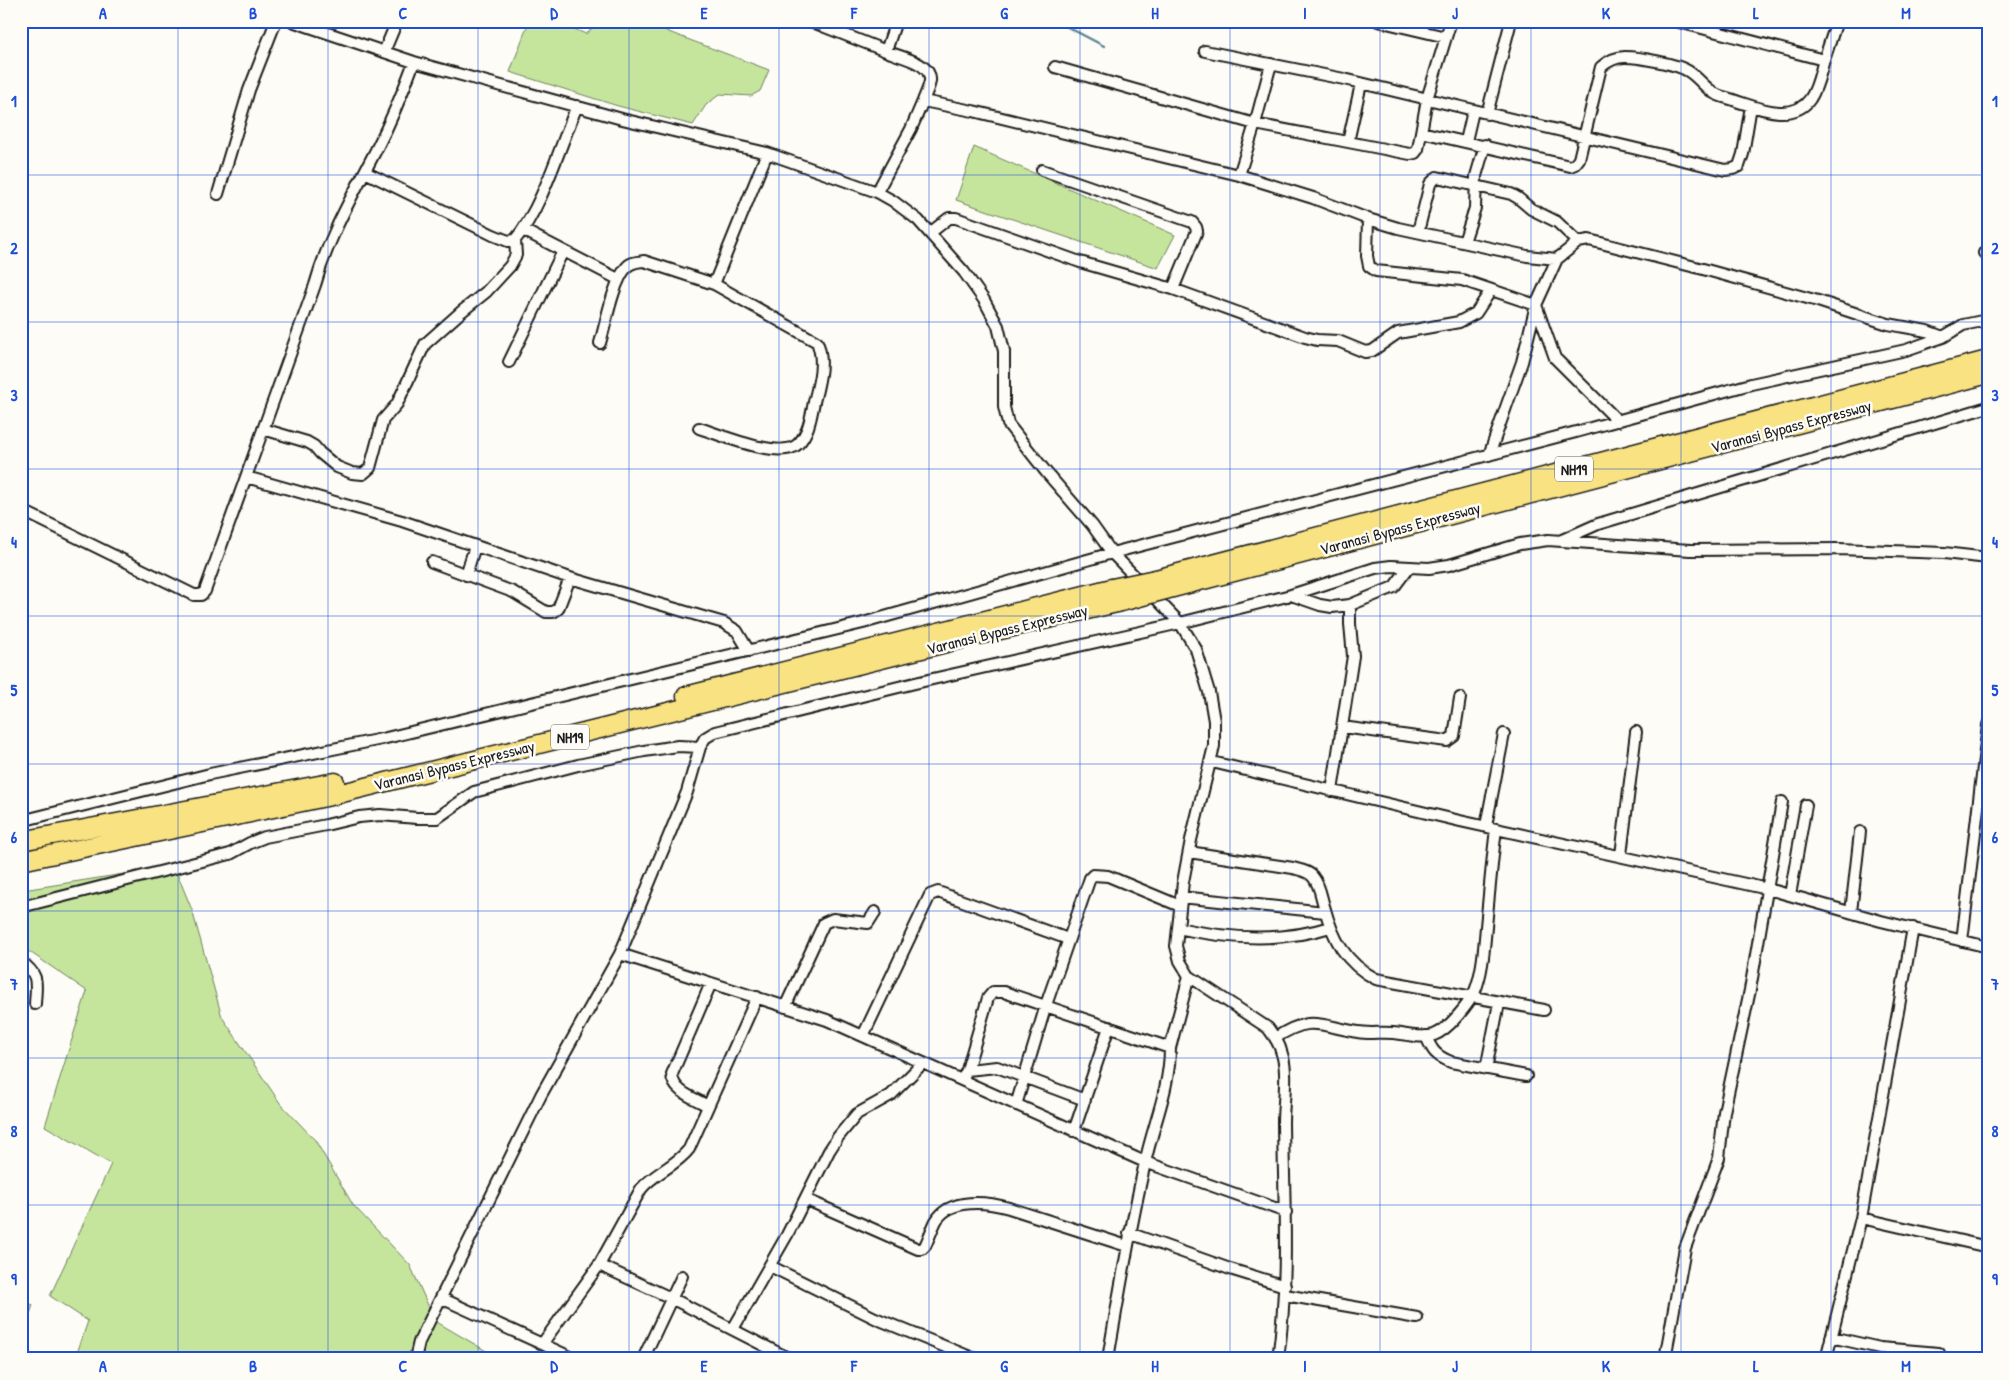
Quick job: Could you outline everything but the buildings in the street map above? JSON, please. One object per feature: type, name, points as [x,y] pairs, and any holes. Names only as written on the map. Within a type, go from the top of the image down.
[{"type":"highway","name":"Varanasi Bypass Expressway","points":[[21,841],[323,785],[1114,596],[1931,382],[1988,360]]},
{"type":"highway","name":"Varanasi Bypass Expressway","points":[[1931,382],[1988,374]]},
{"type":"highway","name":"Varanasi Bypass Expressway","points":[[21,860],[326,797],[986,633],[1114,596]]},
{"type":"street","points":[[218,194],[249,90],[276,21]]},
{"type":"street","points":[[292,21],[414,62],[767,154],[877,192],[894,201],[918,220],[964,272],[984,300],[998,326],[1004,351],[1004,408],[1008,424],[1092,525],[1112,553],[1180,623],[1196,649],[1209,692],[1214,720],[1212,762],[1189,852],[1176,946],[1189,976],[1268,1028],[1276,1038],[1282,1051],[1284,1065],[1283,1124],[1286,1212],[1285,1290],[1278,1359]]},
{"type":"street","points":[[384,52],[397,21]]},
{"type":"street","points":[[810,21],[919,64],[928,71],[930,80],[923,101],[911,129],[877,192]]},
{"type":"street","points":[[886,52],[896,21]]},
{"type":"street","points":[[1378,21],[1393,23],[1446,38]]},
{"type":"street","points":[[1055,67],[1255,124],[1410,154],[1415,153],[1418,149],[1427,99],[1451,21]]},
{"type":"street","points":[[1487,114],[1511,21]]},
{"type":"street","points":[[1675,21],[1824,60]]},
{"type":"street","points":[[1421,132],[1466,140],[1570,166],[1579,159],[1602,67],[1610,60],[1625,57],[1665,63],[1686,69],[1715,94],[1776,112],[1789,112],[1801,108],[1809,100],[1816,86],[1837,21]]},
{"type":"street","points":[[1205,52],[1271,64],[1361,84],[1725,170],[1739,166],[1752,106]]},
{"type":"street","points":[[21,510],[194,595],[201,595],[316,285],[324,254],[342,213],[365,172],[395,111],[414,62]]},
{"type":"street","points":[[1239,175],[1271,64]]},
{"type":"street","points":[[1348,142],[1361,84]]},
{"type":"street","points":[[923,101],[969,110],[1239,175],[1313,198],[1368,219],[1418,232],[1527,256],[1556,259]]},
{"type":"street","points":[[263,429],[307,442],[314,446],[337,468],[363,474],[370,468],[383,420],[397,404],[425,344],[460,312],[486,292],[510,266],[516,255],[515,240],[523,230],[538,200],[577,106]]},
{"type":"street","points":[[1466,140],[1474,111]]},
{"type":"street","points":[[1464,242],[1475,208],[1476,176],[1485,145]]},
{"type":"street","points":[[714,284],[767,154]]},
{"type":"street","points":[[1042,170],[1192,222],[1197,231],[1173,289]]},
{"type":"street","points":[[365,172],[493,235],[508,241],[515,240]]},
{"type":"street","points":[[1418,232],[1427,195],[1434,179],[1443,178],[1518,198],[1530,209],[1557,222],[1578,242]]},
{"type":"street","points":[[928,231],[949,218],[956,218],[1080,262],[1173,289],[1305,337],[1338,342],[1365,352],[1372,351],[1398,333],[1459,322],[1476,313],[1491,290]]},
{"type":"street","points":[[1368,219],[1367,256],[1369,266],[1376,271],[1462,280],[1536,305]]},
{"type":"street","points":[[523,230],[618,279]]},
{"type":"street","points":[[1489,455],[1522,362],[1536,305],[1556,259],[1578,242],[1590,240],[1694,267],[1818,301],[1888,324],[1918,329],[1943,337]]},
{"type":"street","points":[[509,362],[563,251]]},
{"type":"street","points":[[600,343],[618,279],[627,266],[644,261],[714,284],[817,342],[821,351],[820,378],[808,429],[798,445],[789,450],[768,450],[699,428]]},
{"type":"street","points":[[1536,305],[1555,358],[1618,421]]},
{"type":"street","points":[[21,821],[210,774],[382,740],[863,623],[1112,553],[1618,421],[1751,384],[1906,350],[1943,337],[1963,325],[1982,321],[1988,323]]},
{"type":"street","points":[[1560,541],[1624,515],[1988,407]]},
{"type":"street","points":[[246,477],[402,521],[570,578],[724,623],[737,631],[750,651]]},
{"type":"street","points":[[415,1359],[420,1342],[441,1298],[541,1095],[620,954],[687,792],[700,747],[706,738],[715,732],[906,685],[1180,623],[1291,595],[1375,568],[1449,565],[1520,544],[1548,540],[1690,550],[1838,549],[1944,553],[1988,558]]},
{"type":"street","points":[[466,575],[475,546]]},
{"type":"street","points":[[432,562],[513,592],[546,612],[553,612],[558,609],[570,578]]},
{"type":"street","points":[[1291,595],[1326,606],[1350,605],[1394,587],[1409,567]]},
{"type":"street","points":[[1332,791],[1353,656],[1350,605]]},
{"type":"street","points":[[1342,727],[1447,741],[1454,736],[1460,698]]},
{"type":"street","points":[[1962,941],[1988,725]]},
{"type":"street","points":[[1621,855],[1636,732]]},
{"type":"street","points":[[1276,1038],[1291,1027],[1302,1024],[1316,1024],[1361,1033],[1394,1033],[1426,1036],[1444,1030],[1464,1008],[1471,998],[1478,980],[1483,957],[1491,827],[1504,734]]},
{"type":"street","points":[[21,907],[132,877],[206,861],[230,854],[265,837],[380,814],[437,818],[474,792],[508,785],[578,765],[635,753],[678,746],[700,747]]},
{"type":"street","points":[[1212,762],[1332,791],[1768,888],[1851,912],[1988,947]]},
{"type":"street","points":[[1665,1359],[1686,1248],[1719,1158],[1724,1112],[1750,990],[1782,802]]},
{"type":"street","points":[[1790,895],[1806,805]]},
{"type":"street","points":[[1851,912],[1860,832]]},
{"type":"street","points":[[1189,852],[1306,871],[1313,876],[1330,927],[1347,958],[1360,971],[1376,979],[1544,1010]]},
{"type":"street","points":[[1016,1104],[1068,939],[1088,883],[1093,875],[1108,876],[1181,901],[1325,912]]},
{"type":"street","points":[[863,1036],[930,895],[933,893],[938,892],[1068,939]]},
{"type":"street","points":[[786,1007],[824,923],[833,919],[868,922],[875,912]]},
{"type":"street","points":[[1178,928],[1221,936],[1273,938],[1316,932],[1330,927]]},
{"type":"street","points":[[1826,1359],[1861,1218],[1913,928]]},
{"type":"street","points":[[620,954],[827,1020],[1145,1162],[1286,1212]]},
{"type":"street","points":[[21,962],[34,972],[36,978],[35,1004]]},
{"type":"street","points":[[1108,1359],[1129,1233],[1168,1075],[1170,1048],[1189,976]]},
{"type":"street","points":[[708,1106],[676,1087],[672,1081],[672,1074],[711,982]]},
{"type":"street","points":[[962,1080],[967,1070],[988,998],[993,992],[1004,992],[1046,1005],[1170,1048]]},
{"type":"street","points":[[542,1344],[599,1265],[640,1189],[646,1182],[684,1156],[689,1149],[757,997]]},
{"type":"street","points":[[1486,1069],[1500,1003]]},
{"type":"street","points":[[1074,1131],[1109,1027]]},
{"type":"street","points":[[1426,1036],[1432,1051],[1439,1057],[1451,1062],[1526,1076]]},
{"type":"street","points":[[733,1329],[770,1266],[829,1151],[850,1121],[864,1108],[879,1103],[891,1095],[923,1063]]},
{"type":"street","points":[[967,1070],[998,1067],[1085,1100]]},
{"type":"street","points":[[805,1199],[918,1249],[922,1249],[925,1246],[937,1219],[944,1213],[957,1206],[972,1203],[991,1203],[1127,1246]]},
{"type":"street","points":[[1861,1218],[1988,1247]]},
{"type":"street","points":[[1129,1233],[1285,1290],[1417,1318]]},
{"type":"street","points":[[599,1265],[671,1298],[790,1359]]},
{"type":"street","points":[[770,1266],[875,1318],[975,1359]]},
{"type":"street","points":[[643,1359],[682,1276]]},
{"type":"street","points":[[441,1298],[575,1359]]},
{"type":"street","points":[[1831,1337],[1880,1348],[1939,1353]]},
{"type":"green space","points":[[529,21],[555,21],[586,34],[600,21],[660,21],[666,31],[769,70],[760,91],[751,96],[720,94],[706,105],[693,125],[618,106],[510,72]]},
{"type":"green space","points":[[974,147],[1175,235],[1158,268],[956,200]]},
{"type":"green space","points":[[174,866],[192,910],[222,1017],[280,1103],[315,1140],[353,1205],[410,1265],[435,1321],[500,1359],[75,1359],[88,1321],[50,1296],[111,1164],[45,1126],[87,991],[21,946],[23,890]]},
{"type":"green space","points":[[21,1300],[33,1305],[21,1341]]},
{"type":"waterway","points":[[1056,21],[1104,46]]}]
